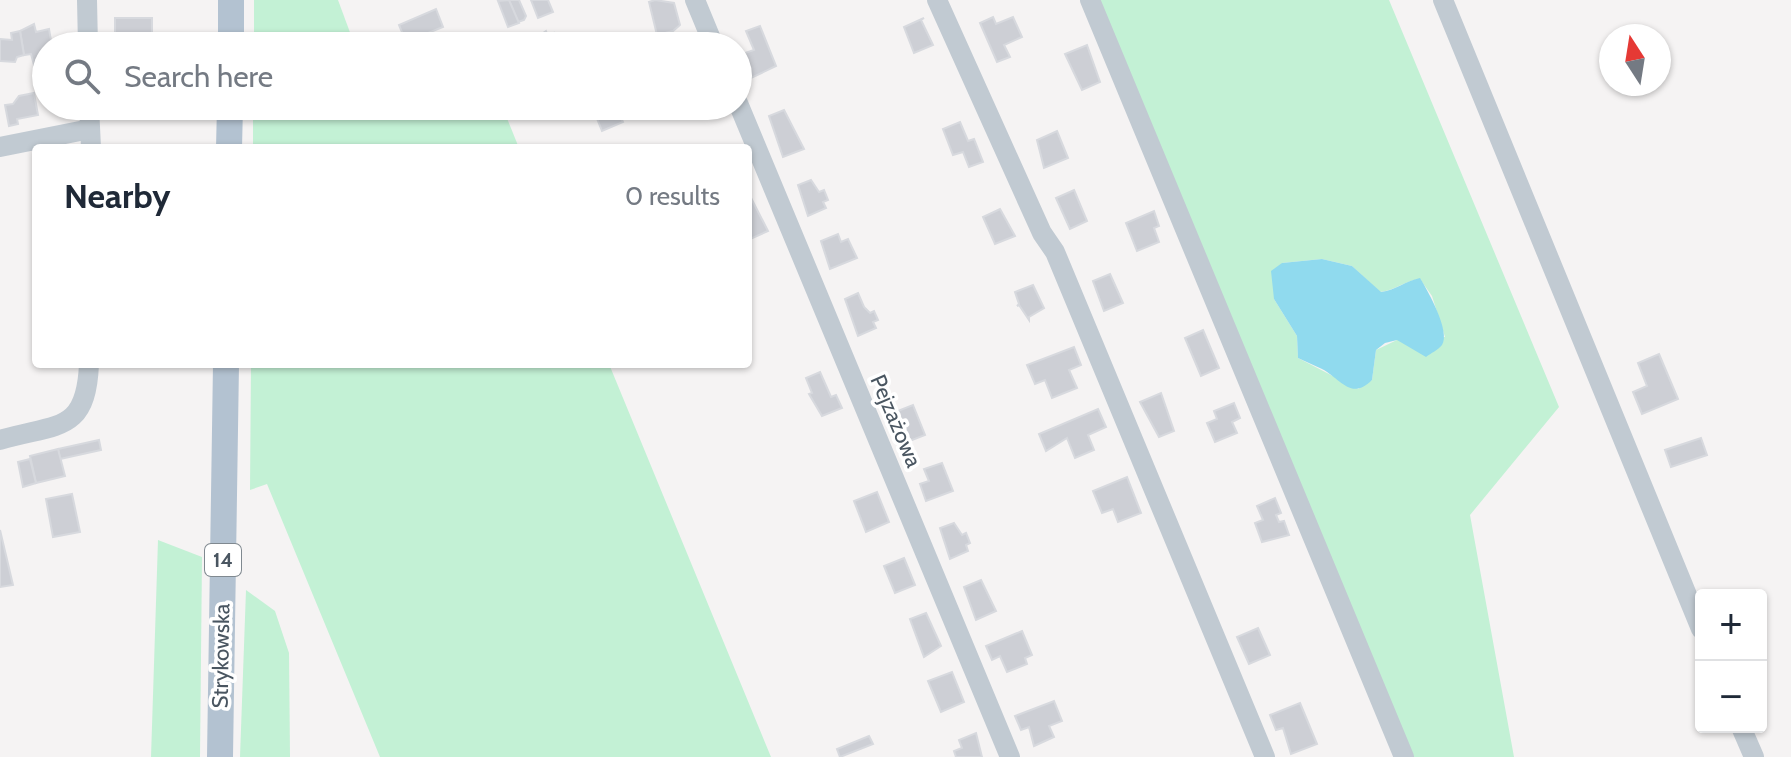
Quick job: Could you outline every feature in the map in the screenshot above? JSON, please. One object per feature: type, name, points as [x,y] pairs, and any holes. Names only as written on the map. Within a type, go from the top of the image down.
[{"type":"main road","points":[[231,0],[231,32]]},
{"type":"main road","points":[[229,144],[230,120]]},
{"type":"main road","name":"Strykowska","points":[[220,757],[226,368]]},
{"type":"street","points":[[87,0],[88,32]]},
{"type":"street","points":[[695,0],[708,32]]},
{"type":"street","points":[[937,0],[1042,233],[1055,252],[1265,757]]},
{"type":"street","points":[[1090,0],[1404,757]]},
{"type":"street","points":[[1443,0],[1695,614]]},
{"type":"street","name":"Pejzażowa","points":[[745,120],[1010,757]]},
{"type":"street","points":[[0,147],[90,138]]},
{"type":"street","points":[[0,440],[57,425],[78,414],[88,389],[89,368]]},
{"type":"street","points":[[1744,733],[1754,757]]},
{"type":"green space","points":[[254,0],[338,0],[350,32],[254,32]]},
{"type":"green space","points":[[1097,0],[1389,0],[1559,407],[1470,515],[1514,757],[1411,757]],"holes":[[[1322,259],[1352,266],[1380,292],[1420,279],[1432,296],[1445,337],[1397,340],[1376,350],[1372,380],[1358,389],[1298,358],[1297,336],[1274,299],[1282,263]]]},
{"type":"green space","points":[[253,120],[508,120],[517,144],[253,144]]},
{"type":"green space","points":[[251,368],[611,368],[771,757],[380,757],[267,484],[250,490]]},
{"type":"green space","points":[[158,540],[202,557],[200,757],[151,757]]},
{"type":"green space","points":[[246,590],[275,611],[289,653],[290,757],[240,757]]},
{"type":"water","points":[[1322,259],[1352,266],[1381,292],[1420,278],[1441,322],[1442,345],[1426,357],[1397,340],[1385,343],[1376,350],[1372,380],[1358,389],[1346,386],[1322,369],[1298,358],[1297,336],[1274,299],[1271,271],[1282,263]]},
{"type":"building","points":[[509,0],[519,0],[526,16],[524,20],[518,22]]},
{"type":"building","points":[[509,0],[519,23],[508,27],[498,1]]},
{"type":"building","points":[[531,0],[548,0],[553,12],[538,18]]},
{"type":"building","points":[[649,2],[674,3],[680,25],[673,31],[656,32]]},
{"type":"building","points":[[436,9],[443,27],[431,32],[402,32],[399,25]]},
{"type":"building","points":[[993,17],[996,24],[1013,17],[1022,37],[1004,45],[1010,57],[997,62],[980,23]]},
{"type":"building","points":[[115,18],[152,18],[152,32],[115,32]]},
{"type":"building","points":[[924,18],[921,20],[933,45],[914,53],[904,27]]},
{"type":"building","points":[[34,24],[36,32],[32,32],[32,58],[31,54],[24,55],[20,31]]},
{"type":"building","points":[[760,26],[776,66],[752,78],[752,32],[746,31]]},
{"type":"building","points":[[20,31],[24,55],[17,57],[15,62],[0,61],[0,39],[12,40],[11,33]]},
{"type":"building","points":[[1087,45],[1100,82],[1082,90],[1065,54]]},
{"type":"building","points":[[32,93],[32,116],[17,119],[18,124],[9,126],[5,105],[13,104],[19,96]]},
{"type":"building","points":[[784,110],[804,149],[783,157],[769,116]]},
{"type":"building","points":[[598,120],[622,120],[623,122],[602,131]]},
{"type":"building","points":[[960,122],[968,141],[974,139],[983,162],[969,167],[963,152],[953,155],[943,129]]},
{"type":"building","points":[[1057,131],[1068,158],[1044,168],[1037,140]]},
{"type":"building","points":[[811,180],[819,192],[824,190],[828,200],[823,202],[826,208],[808,216],[798,185]]},
{"type":"building","points":[[1074,190],[1087,221],[1070,229],[1056,198]]},
{"type":"building","points":[[752,200],[768,231],[752,238]]},
{"type":"building","points":[[1000,209],[1015,236],[995,244],[983,217]]},
{"type":"building","points":[[1154,211],[1159,226],[1154,228],[1159,242],[1137,251],[1126,223]]},
{"type":"building","points":[[838,234],[841,242],[848,239],[857,258],[830,269],[821,241]]},
{"type":"building","points":[[1110,274],[1123,303],[1104,311],[1093,281]]},
{"type":"building","points":[[1033,285],[1044,308],[1029,320],[1017,306],[1015,292]]},
{"type":"building","points":[[858,293],[864,307],[870,313],[874,311],[878,320],[873,322],[876,328],[858,336],[845,299]]},
{"type":"building","points":[[1203,330],[1219,368],[1201,376],[1185,338]]},
{"type":"building","points":[[1074,347],[1081,365],[1069,370],[1077,388],[1052,398],[1045,380],[1035,384],[1027,365]]},
{"type":"building","points":[[1659,354],[1678,399],[1642,414],[1633,392],[1647,386],[1638,363]]},
{"type":"building","points":[[820,372],[831,397],[836,395],[842,408],[822,416],[809,394],[812,393],[806,378]]},
{"type":"building","points":[[1161,393],[1174,431],[1159,437],[1140,402]]},
{"type":"building","points":[[1234,403],[1240,418],[1232,422],[1237,433],[1215,442],[1207,423],[1217,419],[1214,411]]},
{"type":"building","points":[[913,405],[925,435],[902,444],[890,414]]},
{"type":"building","points":[[1098,409],[1106,427],[1088,435],[1094,450],[1075,458],[1067,438],[1046,451],[1039,434]]},
{"type":"building","points":[[1701,438],[1707,455],[1671,467],[1665,450]]},
{"type":"building","points":[[99,440],[101,450],[60,459],[58,449]]},
{"type":"building","points":[[58,449],[65,476],[36,483],[30,456]]},
{"type":"building","points":[[30,459],[36,483],[23,487],[18,462]]},
{"type":"building","points":[[942,463],[953,491],[926,501],[920,484],[929,481],[924,469]]},
{"type":"building","points":[[1127,477],[1141,513],[1118,522],[1113,509],[1102,513],[1093,491]]},
{"type":"building","points":[[877,492],[889,522],[866,532],[854,501]]},
{"type":"building","points":[[72,494],[80,532],[53,537],[46,499]]},
{"type":"building","points":[[1275,498],[1281,513],[1276,515],[1279,522],[1284,521],[1289,535],[1262,542],[1255,523],[1263,520],[1257,506]]},
{"type":"building","points":[[954,523],[962,535],[966,533],[970,543],[966,545],[968,551],[950,559],[940,528]]},
{"type":"building","points":[[0,530],[13,585],[0,587]]},
{"type":"building","points":[[904,558],[915,585],[895,593],[884,566]]},
{"type":"building","points":[[981,580],[996,611],[976,620],[964,587]]},
{"type":"building","points":[[926,613],[941,646],[924,657],[910,619]]},
{"type":"building","points":[[1258,628],[1270,655],[1249,664],[1237,637]]},
{"type":"building","points":[[1022,631],[1032,655],[1025,658],[1027,664],[1007,672],[1000,656],[992,660],[986,646]]},
{"type":"building","points":[[952,672],[964,702],[941,712],[928,681]]},
{"type":"building","points":[[1054,701],[1062,721],[1049,726],[1054,737],[1034,746],[1029,727],[1021,730],[1015,716]]},
{"type":"building","points":[[1300,703],[1317,744],[1291,754],[1283,728],[1276,730],[1270,715]]},
{"type":"building","points":[[976,733],[982,757],[956,757],[954,751],[962,748],[959,740]]},
{"type":"building","points":[[869,736],[873,744],[840,757],[837,749]]}]
